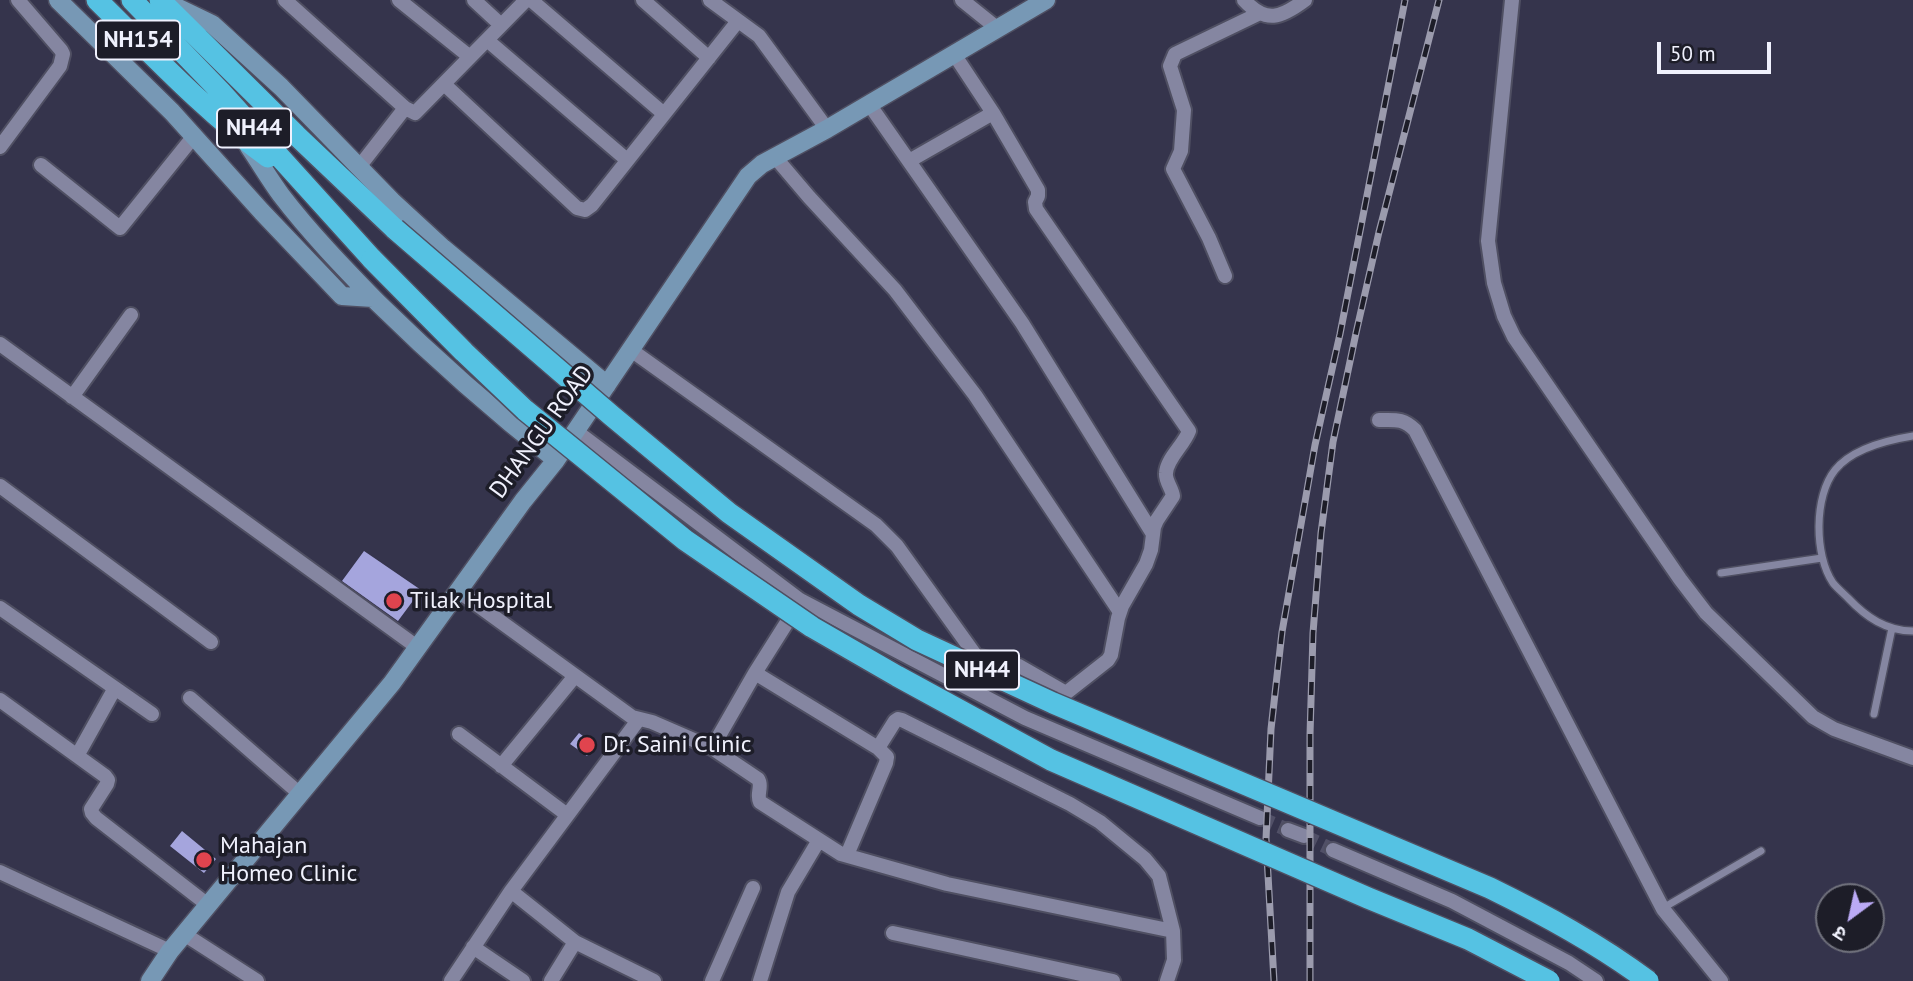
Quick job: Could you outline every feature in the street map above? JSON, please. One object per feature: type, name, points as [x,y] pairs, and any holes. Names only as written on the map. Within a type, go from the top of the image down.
[{"type":"highway","name":"NH154","points":[[97,0],[245,140]]},
{"type":"highway","name":"NH44","points":[[132,0],[221,92],[372,260],[464,352],[525,410],[685,540],[812,626],[1051,760],[1468,939],[1549,981]]},
{"type":"highway","name":"NH44","points":[[161,0],[395,229],[729,513],[859,605],[917,640],[1053,703],[1490,888],[1548,917],[1648,981]]},
{"type":"highway","points":[[245,140],[301,180]]},
{"type":"street","points":[[0,147],[62,60],[61,50],[18,0]]},
{"type":"street","points":[[58,0],[172,112],[342,296],[373,298]]},
{"type":"street","points":[[161,0],[212,24],[281,87],[443,248],[607,385]]},
{"type":"street","points":[[285,0],[412,113],[528,0],[664,114]]},
{"type":"street","points":[[399,0],[470,57]]},
{"type":"street","points":[[474,0],[501,25]]},
{"type":"street","points":[[643,0],[709,58]]},
{"type":"street","points":[[710,0],[759,36],[827,129]]},
{"type":"street","points":[[962,0],[998,29]]},
{"type":"street","name":"DHANGU ROAD","points":[[150,981],[170,951],[392,683],[457,590],[556,460],[748,176],[762,164],[827,129],[1046,0]]},
{"type":"street","points":[[1244,0],[1258,13],[1272,17],[1287,13],[1305,0]]},
{"type":"street","points":[[1512,0],[1488,241],[1494,283],[1514,337],[1672,568],[1706,613],[1812,717],[1834,729],[1913,758]]},
{"type":"street","points":[[1225,276],[1209,238],[1173,169],[1181,151],[1184,110],[1170,66],[1175,54],[1258,13]]},
{"type":"street","points":[[443,84],[581,210],[589,208],[738,21]]},
{"type":"street","points":[[487,40],[628,160]]},
{"type":"street","points":[[631,349],[876,525],[897,546],[976,656],[1019,666],[1066,693],[1110,658],[1120,612],[1146,564],[1157,520],[1173,496],[1165,477],[1166,471],[1187,437],[1188,428],[1036,209],[1034,204],[1038,190],[993,113],[954,54]]},
{"type":"street","points":[[869,104],[1022,323],[1153,534]]},
{"type":"street","points":[[359,167],[405,108]]},
{"type":"street","points":[[909,161],[993,113]]},
{"type":"street","points":[[41,165],[120,228],[194,136]]},
{"type":"street","points":[[245,140],[279,193],[304,224],[373,298],[422,346],[509,423],[556,460]]},
{"type":"street","points":[[775,157],[894,290],[975,395],[1120,612]]},
{"type":"street","points":[[72,397],[131,316]]},
{"type":"street","points":[[0,344],[417,647]]},
{"type":"street","points":[[1379,420],[1407,422],[1415,430],[1663,909],[1721,981]]},
{"type":"street","points":[[576,431],[800,600],[1025,718],[1260,818]]},
{"type":"street","points":[[0,486],[211,642]]},
{"type":"street","points":[[457,590],[632,717],[652,722],[712,748],[760,780],[760,802],[841,854],[947,884],[1173,931]]},
{"type":"street","points":[[712,748],[800,600]]},
{"type":"street","points":[[0,608],[152,714]]},
{"type":"street","points":[[755,673],[878,748],[887,757],[848,855]]},
{"type":"street","points":[[501,766],[575,676]]},
{"type":"street","points":[[77,756],[115,688]]},
{"type":"street","points":[[190,698],[300,794]]},
{"type":"street","points":[[0,699],[105,776],[108,780],[91,809],[92,813],[208,905]]},
{"type":"street","points":[[451,981],[510,891],[639,719]]},
{"type":"street","points":[[878,748],[895,721],[902,720],[1070,804],[1089,815],[1136,852],[1159,876],[1173,931],[1174,960],[1167,981]]},
{"type":"street","points":[[460,734],[566,814]]},
{"type":"street","points":[[1288,830],[1304,836]]},
{"type":"street","points":[[760,981],[788,892],[819,840]]},
{"type":"street","points":[[1333,850],[1452,901],[1569,963],[1596,981]]},
{"type":"street","points":[[0,872],[170,951]]},
{"type":"street","points":[[712,981],[754,888]]},
{"type":"street","points":[[510,891],[575,942],[653,981]]},
{"type":"street","points":[[893,933],[1113,981]]},
{"type":"street","points":[[184,934],[257,981]]},
{"type":"street","points":[[551,981],[575,942]]},
{"type":"street","points":[[473,947],[523,981]]},
{"type":"lane","points":[[1913,436],[1874,445],[1836,469],[1824,489],[1819,525],[1822,558],[1833,583],[1861,612],[1883,626],[1913,631]]},
{"type":"lane","points":[[1721,573],[1822,558]]},
{"type":"lane","points":[[1874,714],[1892,628]]},
{"type":"lane","points":[[1663,909],[1761,851]]},
{"type":"building","points":[[364,551],[421,590],[398,621],[342,581]]},
{"type":"building","points":[[579,733],[595,745],[587,756],[570,744]]},
{"type":"building","points":[[182,831],[216,859],[204,873],[170,846]]},
{"type":"tunnel","points":[[1260,818],[1288,830]]},
{"type":"tunnel","points":[[1304,836],[1333,850]]},
{"type":"railway","points":[[1274,981],[1266,839],[1271,729],[1282,632],[1315,445],[1340,334],[1405,0]]},
{"type":"railway","points":[[1310,981],[1310,735],[1313,633],[1321,533],[1333,442],[1356,333],[1379,232],[1439,0]]},
{"type":"place","name":"Tilak Hospital","points":[[394,601]]},
{"type":"place","name":"Dr. Saini Clinic","points":[[587,745]]},
{"type":"place","name":"Mahajan Homeo Clinic","points":[[204,860]]}]
